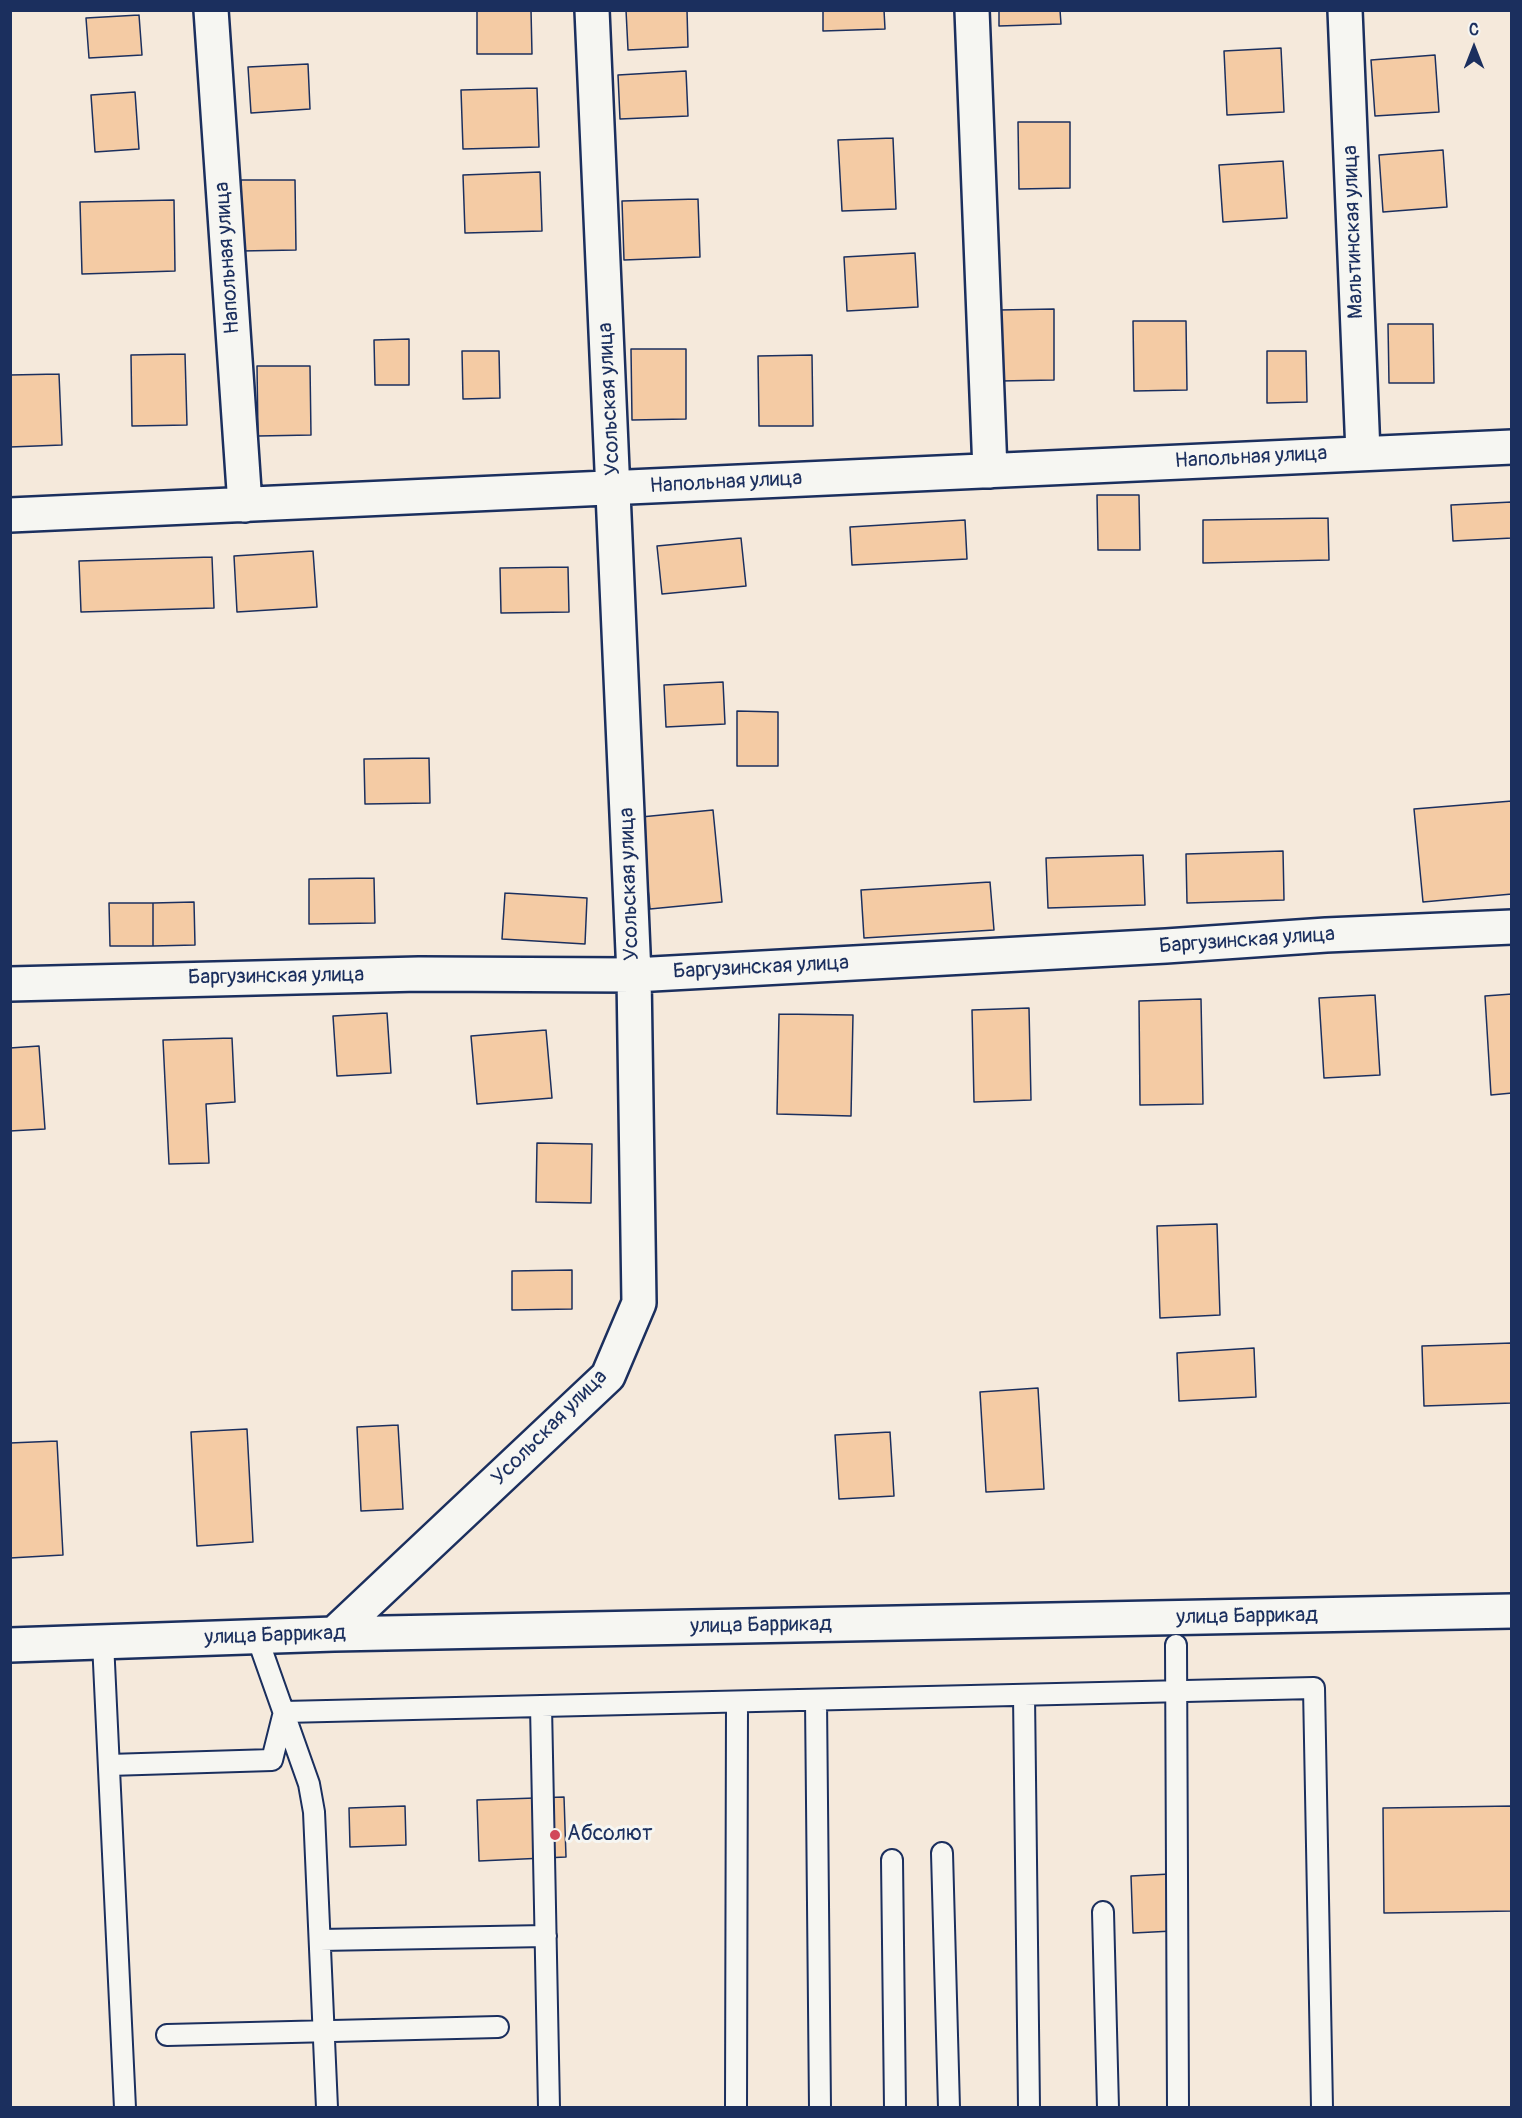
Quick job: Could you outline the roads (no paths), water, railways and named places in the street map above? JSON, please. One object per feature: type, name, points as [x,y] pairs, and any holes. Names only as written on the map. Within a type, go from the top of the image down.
[{"type":"street","name":"Напольная улица","points":[[211,10],[245,505]]},
{"type":"street","name":"Усольская улица","points":[[334,1634],[608,1376],[639,1304],[634,975],[592,10]]},
{"type":"street","points":[[972,10],[990,471]]},
{"type":"street","name":"Мальтинская улица","points":[[1345,10],[1363,453]]},
{"type":"street","name":"Напольная улица","points":[[10,515],[1512,447]]},
{"type":"street","name":"Баргузинская улица","points":[[10,984],[408,974],[634,975],[1326,935],[1512,927]]},
{"type":"street","name":"улица Баррикад","points":[[10,1645],[334,1634],[1512,1611]]},
{"type":"lane","points":[[257,1637],[309,1784],[314,1812],[327,2108]]},
{"type":"lane","points":[[103,1642],[125,2108]]},
{"type":"lane","points":[[1176,1645],[1179,2108]]},
{"type":"lane","points":[[284,1712],[1314,1688],[1322,2108]]},
{"type":"lane","points":[[1024,1695],[1029,2108]]},
{"type":"lane","points":[[816,1700],[820,2108]]},
{"type":"lane","points":[[736,2108],[737,1701]]},
{"type":"lane","points":[[541,1706],[549,2108]]},
{"type":"lane","points":[[109,1766],[272,1760],[284,1712]]},
{"type":"lane","points":[[942,1853],[950,2108]]},
{"type":"lane","points":[[892,1860],[895,2108]]},
{"type":"lane","points":[[1103,1912],[1108,2108]]},
{"type":"lane","points":[[320,1940],[546,1936]]},
{"type":"lane","points":[[167,2035],[498,2027]]},
{"type":"place","name":"Абсолют","points":[[555,1835]]}]
